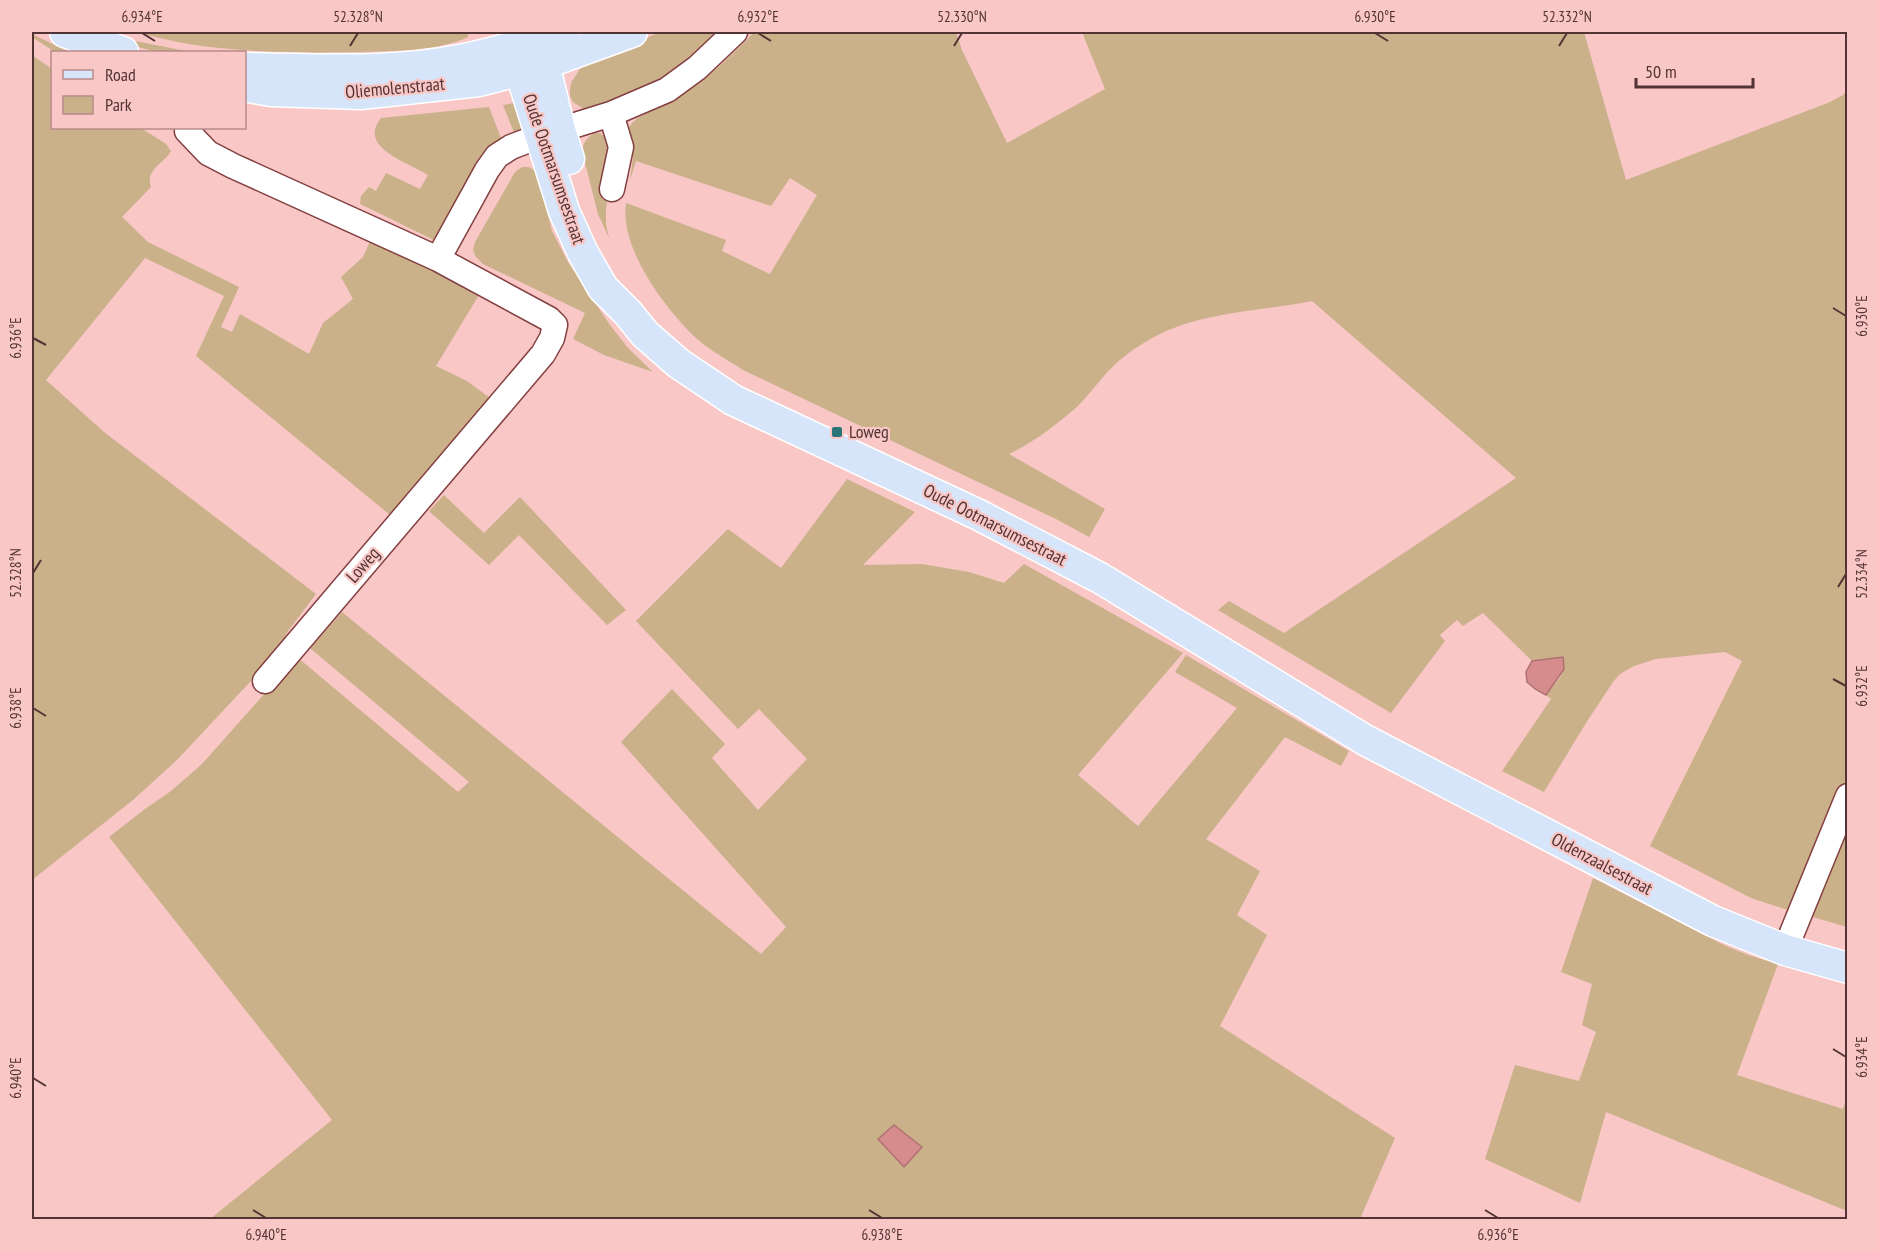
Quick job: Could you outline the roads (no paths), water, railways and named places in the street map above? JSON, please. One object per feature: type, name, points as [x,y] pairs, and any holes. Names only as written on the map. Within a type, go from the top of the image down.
[{"type":"main road","points":[[65,32],[120,51]]},
{"type":"main road","points":[[533,45],[632,32]]},
{"type":"main road","name":"Oliemolenstraat","points":[[246,68],[362,69],[408,66],[459,60],[533,45]]},
{"type":"main road","name":"Oliemolenstraat","points":[[246,86],[271,91],[361,94],[479,81],[533,45]]},
{"type":"main road","name":"Oude Ootmarsumsestraat","points":[[533,45],[550,133],[582,202],[628,313],[645,334],[678,363],[733,400],[979,515],[1100,578],[1365,740]]},
{"type":"main road","name":"Oldenzaalsestraat","points":[[1365,740],[1713,921],[1785,950],[1848,969]]},
{"type":"street","points":[[188,130],[208,153],[233,166],[438,259],[497,156],[511,147],[611,114],[666,90],[697,68],[735,32]]},
{"type":"street","points":[[611,114],[621,147],[612,189]]},
{"type":"street","name":"Loweg","points":[[265,681],[543,354],[552,338],[555,325],[549,319],[438,259]]},
{"type":"street","points":[[1785,950],[1848,796]]},
{"type":"place","name":"Loweg","points":[[837,432]]}]
